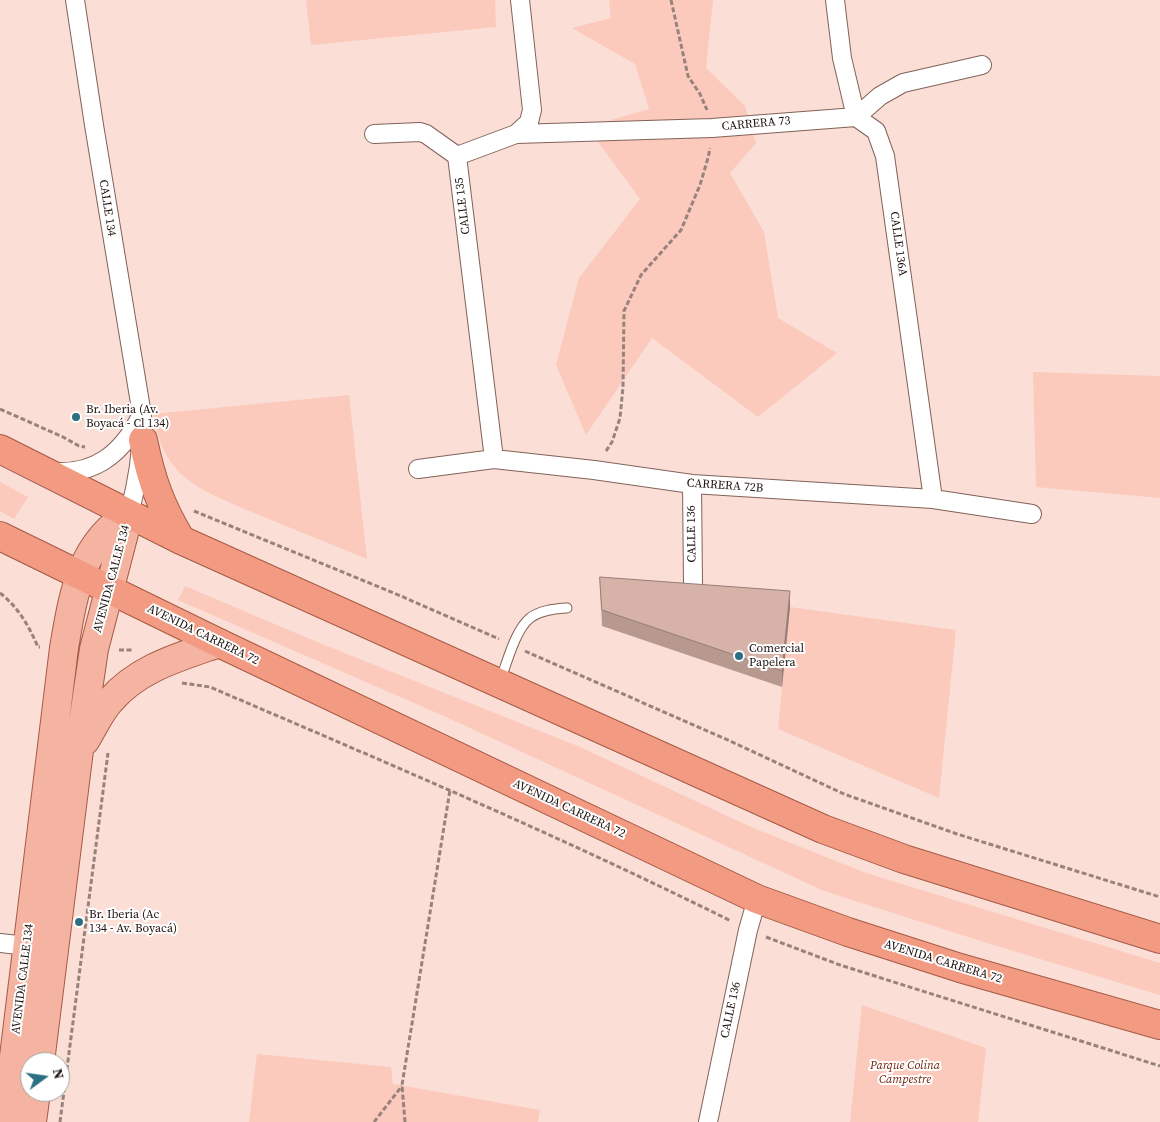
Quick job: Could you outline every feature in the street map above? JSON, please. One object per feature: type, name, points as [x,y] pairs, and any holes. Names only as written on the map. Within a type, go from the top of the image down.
[{"type":"highway","points":[[142,427],[149,471],[157,495],[181,540]]},
{"type":"highway","points":[[0,449],[181,540],[823,829],[904,859],[1160,939]]},
{"type":"highway","name":"AVENIDA CARRERA 72","points":[[0,536],[219,643],[757,899],[848,932],[960,968],[1160,1025]]},
{"type":"main road","name":"AVENIDA CALLE 134","points":[[6,1122],[64,648],[71,610],[85,563],[98,540],[129,514]]},
{"type":"main road","name":"AVENIDA CALLE 134","points":[[41,1052],[79,750],[94,649],[108,589],[129,514]]},
{"type":"main road","points":[[79,750],[108,702],[125,685],[142,673],[177,657],[219,643]]},
{"type":"main road","points":[[32,1122],[35,1102]]},
{"type":"street","name":"CALLE 134","points":[[75,0],[142,427],[140,467],[129,514]]},
{"type":"street","points":[[374,134],[420,132],[426,134],[457,156],[516,134],[529,122],[532,110],[520,0]]},
{"type":"street","points":[[835,0],[842,58],[856,117],[880,96],[903,83],[982,65]]},
{"type":"street","name":"CARRERA 73","points":[[516,134],[712,128],[856,117]]},
{"type":"street","name":"CALLE 136A","points":[[856,117],[876,131],[886,156],[933,499]]},
{"type":"street","name":"CALLE 135","points":[[457,156],[494,458]]},
{"type":"street","points":[[45,472],[63,473],[81,470],[98,464],[113,454],[130,436],[142,427]]},
{"type":"street","name":"CARRERA 72B","points":[[418,470],[494,458],[692,484],[933,499],[1032,514]]},
{"type":"street","name":"CALLE 136","points":[[692,484],[693,583]]},
{"type":"street","name":"CALLE 136","points":[[708,1122],[748,930],[757,899]]},
{"type":"street","points":[[0,943],[28,946]]},
{"type":"lane","points":[[499,684],[520,630],[530,617],[552,609],[567,608]]},
{"type":"path","points":[[594,470],[612,442],[620,418],[623,387],[624,310],[641,275],[681,230],[700,185],[708,158],[712,128],[700,94],[688,76],[671,0]]},
{"type":"path","points":[[0,409],[79,446],[93,447]]},
{"type":"path","points":[[192,510],[401,596],[730,741],[844,794],[957,834],[1160,897]]},
{"type":"path","points":[[0,593],[14,606],[29,626],[38,647]]},
{"type":"path","points":[[178,682],[210,687],[450,790],[402,1086],[404,1122]]},
{"type":"path","points":[[60,1122],[109,749]]},
{"type":"path","points":[[374,1122],[402,1086]]},
{"type":"green space","points":[[306,0],[495,0],[496,27],[311,45]]},
{"type":"green space","points":[[609,0],[713,0],[706,68],[745,106],[756,143],[730,173],[764,232],[778,318],[837,353],[758,417],[652,338],[586,435],[556,365],[579,278],[640,199],[587,127],[649,109],[635,64],[572,28],[611,18]]},
{"type":"green space","points":[[1033,372],[1160,376],[1160,498],[1036,487]]},
{"type":"green space","points":[[349,395],[367,559],[230,503],[195,485],[177,470],[164,451],[153,414]]},
{"type":"green space","points":[[0,482],[28,497],[14,519],[0,511]]},
{"type":"green space","points":[[185,586],[317,642],[580,747],[751,827],[866,873],[1160,963],[1160,995],[824,891],[446,717],[178,600]]},
{"type":"green space","points":[[790,607],[956,630],[939,798],[778,729]]},
{"type":"green space","name":"Parque Colina Campestre","points":[[862,1005],[986,1048],[978,1122],[850,1122]]},
{"type":"green space","points":[[257,1054],[391,1067],[393,1084],[540,1110],[538,1122],[249,1122]]},
{"type":"building","name":"Comercial Papelera","points":[[600,577],[790,591],[782,671],[602,610]]},
{"type":"place","name":"Br. Iberia (Av. Boyacá - Cl 134)","points":[[76,417]]},
{"type":"place","name":"Comercial Papelera","points":[[739,656]]},
{"type":"place","name":"Br. Iberia (Ac 134 - Av. Boyacá)","points":[[79,922]]}]
